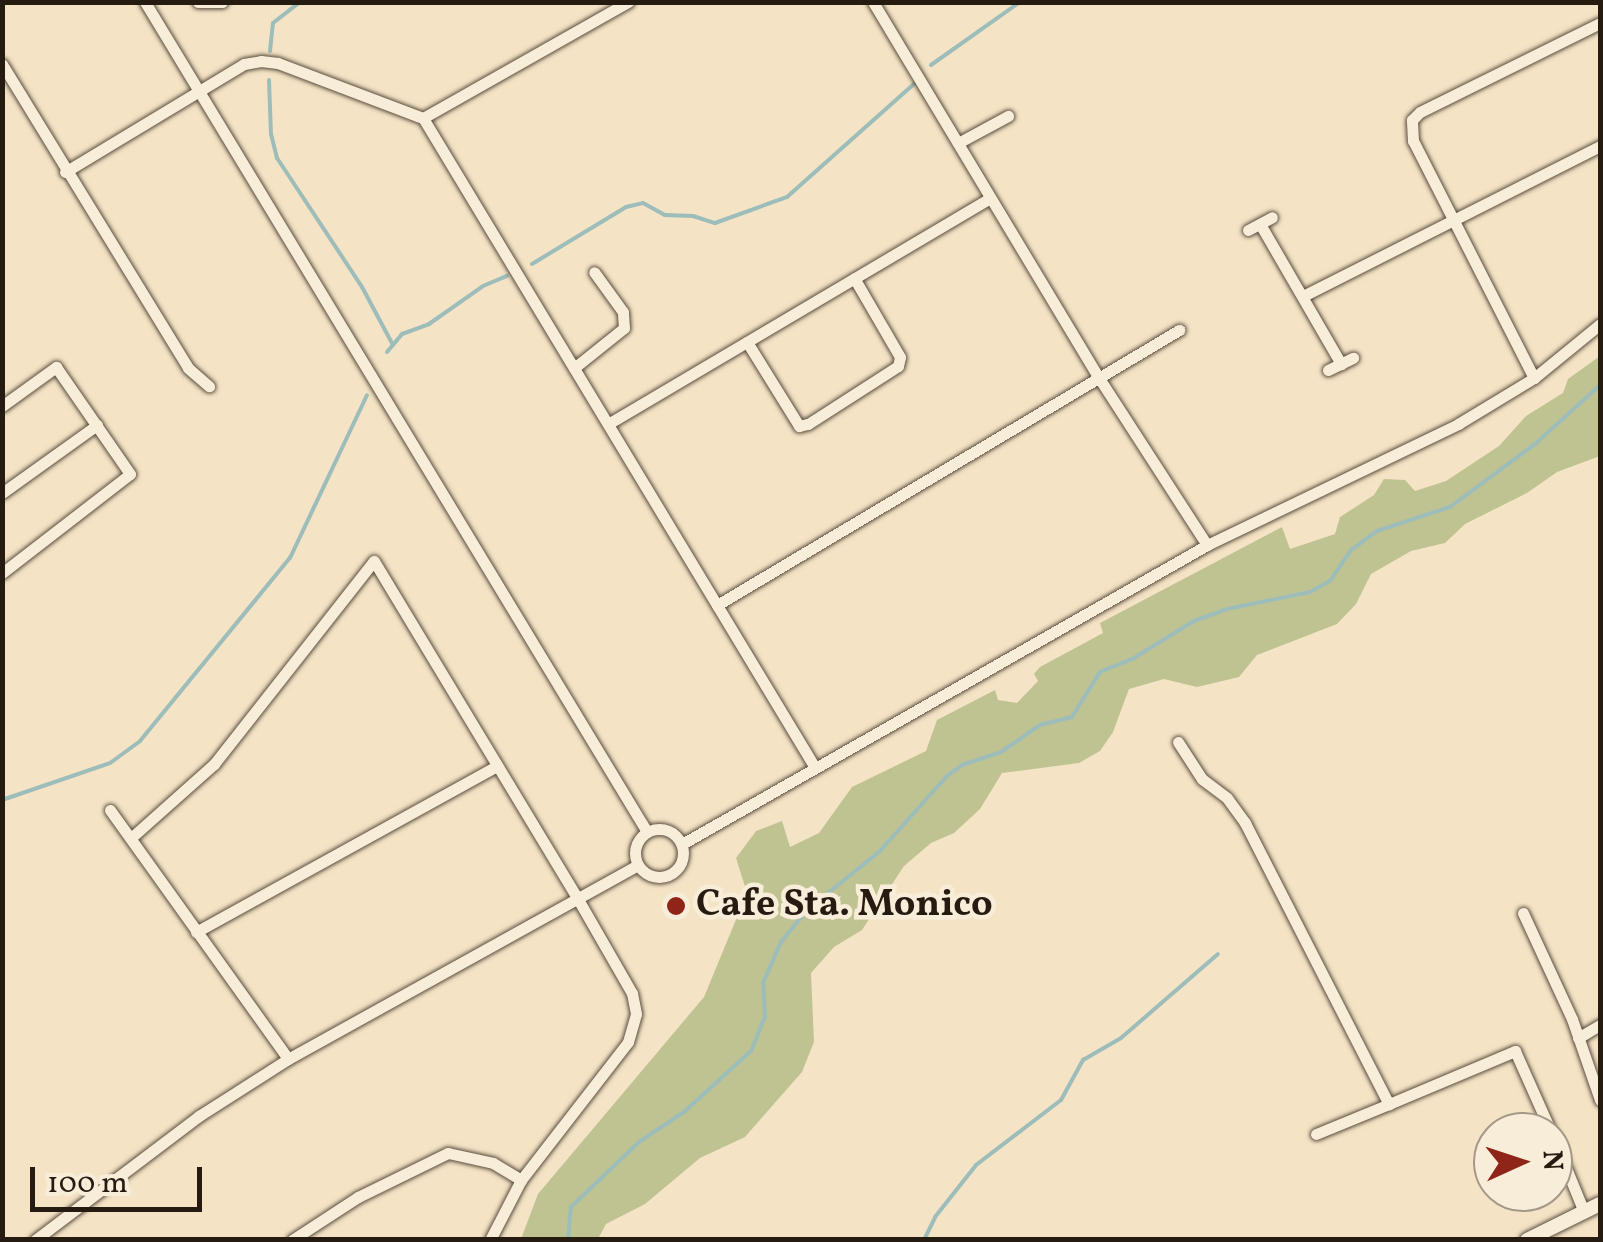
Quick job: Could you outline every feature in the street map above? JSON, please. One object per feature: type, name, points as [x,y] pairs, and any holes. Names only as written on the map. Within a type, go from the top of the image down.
[{"type":"street","points":[[144,2],[647,832]]},
{"type":"street","points":[[198,2],[222,2]]},
{"type":"street","points":[[423,118],[628,2]]},
{"type":"street","points":[[873,2],[1099,378],[1206,545]]},
{"type":"street","points":[[1534,378],[1413,141],[1412,120],[1420,112],[1600,23]]},
{"type":"street","points":[[65,172],[244,64],[278,63],[423,118],[814,766]]},
{"type":"street","points":[[2,64],[188,368],[209,386]]},
{"type":"street","points":[[958,143],[1008,116]]},
{"type":"street","points":[[1303,296],[1600,146]]},
{"type":"street","points":[[608,424],[990,198]]},
{"type":"street","points":[[1260,224],[1347,361],[1328,370]]},
{"type":"street","points":[[574,368],[624,328],[623,312],[594,272]]},
{"type":"street","points":[[747,342],[799,426],[808,424],[898,366],[900,357],[854,278]]},
{"type":"street","points":[[682,844],[1206,545],[1458,424],[1534,378],[1600,324]]},
{"type":"street","points":[[717,606],[1179,330]]},
{"type":"street","points":[[2,406],[56,367],[130,474],[2,573]]},
{"type":"street","points":[[2,493],[96,425]]},
{"type":"street","points":[[132,837],[214,764],[374,561],[632,993],[634,1030],[521,1180],[490,1240]]},
{"type":"street","points":[[1178,742],[1202,779],[1227,798],[1246,823],[1389,1104]]},
{"type":"street","points":[[196,932],[497,766]]},
{"type":"street","points":[[110,810],[288,1059]]},
{"type":"street","points":[[671,831],[682,844],[683,860],[666,876],[650,876],[638,864],[635,850],[647,832],[671,831]]},
{"type":"street","points":[[35,1240],[199,1116],[288,1059],[578,901],[638,864]]},
{"type":"street","points":[[1523,914],[1578,1038],[1600,1100]]},
{"type":"street","points":[[1578,1038],[1600,1025]]},
{"type":"street","points":[[1316,1134],[1515,1050],[1542,1112]]},
{"type":"street","points":[[292,1240],[358,1197],[448,1154],[494,1162],[521,1180]]},
{"type":"street","points":[[1573,1185],[1584,1212]]},
{"type":"street","points":[[1527,1240],[1600,1204]]},
{"type":"green space","points":[[1600,356],[1600,456],[1557,472],[1527,493],[1465,524],[1445,543],[1411,551],[1371,574],[1356,604],[1337,624],[1257,655],[1239,677],[1197,687],[1164,679],[1129,689],[1113,732],[1100,751],[1079,763],[1002,773],[980,809],[954,833],[931,843],[904,866],[862,930],[834,947],[811,973],[814,1042],[802,1072],[745,1137],[700,1158],[645,1204],[606,1224],[598,1239],[521,1239],[538,1194],[704,997],[747,893],[736,858],[756,831],[782,821],[790,847],[819,833],[852,787],[926,751],[937,720],[995,690],[998,700],[1017,703],[1038,681],[1034,674],[1040,667],[1103,633],[1100,623],[1282,527],[1290,549],[1335,534],[1340,517],[1374,495],[1384,479],[1405,480],[1415,491],[1446,481],[1499,446],[1526,416],[1563,393],[1568,379]]},
{"type":"waterway","points":[[270,51],[273,23],[300,2]]},
{"type":"waterway","points":[[931,65],[1020,2]]},
{"type":"waterway","points":[[269,80],[271,134],[277,158],[362,287],[393,345]]},
{"type":"waterway","points":[[532,264],[626,207],[643,203],[665,215],[693,216],[715,223],[787,197],[916,82]]},
{"type":"waterway","points":[[387,352],[402,334],[429,324],[483,286],[507,276]]},
{"type":"waterway","points":[[568,1240],[571,1207],[639,1142],[684,1112],[751,1051],[765,1016],[763,983],[781,942],[807,910],[879,852],[947,776],[962,765],[1001,752],[1040,725],[1072,717],[1100,672],[1134,658],[1194,621],[1227,609],[1310,592],[1330,581],[1351,550],[1377,531],[1450,507],[1535,444],[1600,385]]},
{"type":"waterway","points":[[2,800],[110,763],[140,741],[290,558],[367,395]]},
{"type":"waterway","points":[[924,1240],[935,1217],[976,1165],[1061,1100],[1083,1060],[1121,1038],[1218,954]]},
{"type":"place","name":"Cafe Sta. Monico","points":[[676,906]]}]
